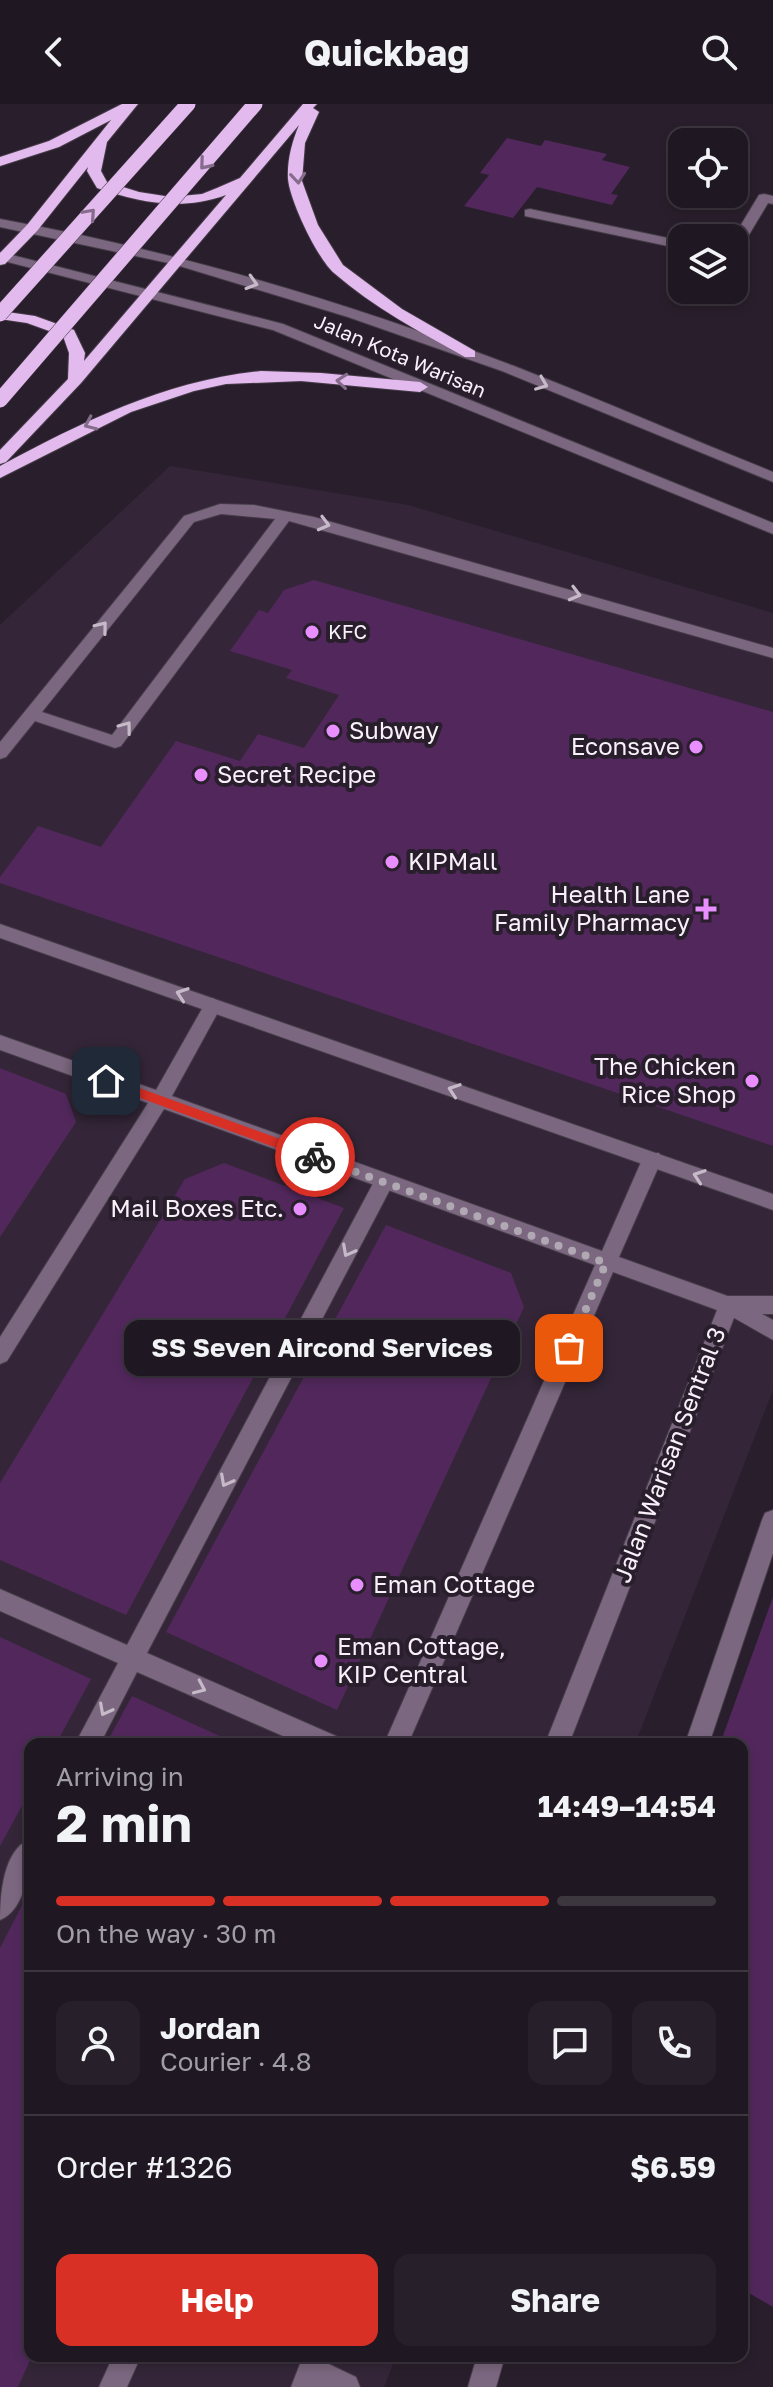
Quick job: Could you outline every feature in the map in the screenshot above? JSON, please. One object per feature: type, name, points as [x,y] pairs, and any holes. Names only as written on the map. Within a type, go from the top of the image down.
[{"type":"highway","points":[[0,314],[188,104]]},
{"type":"highway","points":[[0,400],[255,104]]},
{"type":"highway","points":[[0,459],[76,380],[310,104]]},
{"type":"highway","points":[[316,104],[298,143],[295,181],[311,225],[337,268],[397,312],[470,354]]},
{"type":"highway","points":[[1,258],[32,228],[130,105]]},
{"type":"highway","points":[[0,162],[54,144],[130,105]]},
{"type":"highway","points":[[101,143],[94,171],[102,185],[138,198],[185,204],[221,194],[252,172]]},
{"type":"highway","points":[[0,314],[30,319],[69,333],[77,353],[76,380]]},
{"type":"highway","points":[[0,473],[114,413],[170,392],[228,379],[297,377],[420,387]]},
{"type":"street","points":[[748,225],[764,198],[773,200]]},
{"type":"street","points":[[530,213],[668,242]]},
{"type":"street","name":"Jalan Kota Warisan","points":[[0,223],[177,261],[470,354],[773,477]]},
{"type":"street","name":"Jalan Kota Warisan","points":[[1,258],[149,292],[278,327],[773,529]]},
{"type":"street","points":[[0,753],[189,519],[220,509],[254,510],[285,516],[625,608],[773,653]]},
{"type":"street","points":[[31,714],[115,742],[285,516]]},
{"type":"street","points":[[0,931],[773,1202]]},
{"type":"street","points":[[0,1355],[160,1100],[213,1005]]},
{"type":"street","name":"Jalan Warisan Sentral 3","points":[[0,1042],[729,1305],[559,1738]]},
{"type":"street","points":[[399,1738],[652,1159]]},
{"type":"street","points":[[90,1738],[384,1182]]},
{"type":"street","points":[[729,1305],[773,1305]]},
{"type":"street","points":[[729,1305],[773,1331]]},
{"type":"street","points":[[699,1738],[773,1520]]},
{"type":"street","points":[[0,1600],[314,1738]]},
{"type":"street","points":[[0,1908],[24,1862]]},
{"type":"street","points":[[113,2387],[124,2362]]},
{"type":"street","points":[[482,2387],[489,2362]]},
{"type":"street","points":[[311,2371],[346,2387]]},
{"type":"shaded area","points":[[170,466],[408,505],[773,613],[773,1390],[637,1738],[24,1738],[24,2362],[394,2362],[384,2387],[0,2387],[0,625]]},
{"type":"building","points":[[507,138],[541,146],[545,140],[607,154],[602,160],[630,167],[611,194],[618,195],[612,205],[537,187],[513,218],[464,206],[489,175],[480,173]]},
{"type":"building","name":"KIPMall","points":[[314,580],[773,712],[773,1146],[0,883],[0,877],[38,826],[101,847],[176,741],[240,761],[258,734],[304,748],[339,695],[286,678],[292,670],[230,651],[259,610],[268,613],[284,590]]},
{"type":"building","points":[[0,1068],[66,1094],[76,1122],[0,1237]]},
{"type":"building","points":[[224,1163],[344,1208],[126,1615],[0,1560],[0,1483],[185,1179]]},
{"type":"building","points":[[386,1225],[511,1273],[524,1307],[337,1710],[166,1632]]},
{"type":"building","points":[[773,1597],[773,2307],[748,2292],[748,1738],[722,1738]]},
{"type":"building","points":[[0,1637],[91,1679],[59,1738],[24,1738],[24,1802],[0,1846]]},
{"type":"building","points":[[132,1696],[224,1738],[109,1738]]},
{"type":"building","points":[[24,1902],[24,2362],[29,2362],[18,2387],[0,2387],[0,1948]]},
{"type":"way so far","points":[[315,1157],[606,1263],[569,1348]]},
{"type":"place","name":"KFC","points":[[312,632]]},
{"type":"place","name":"Subway","points":[[333,731]]},
{"type":"place","name":"Econsave","points":[[696,747]]},
{"type":"place","name":"Secret Recipe","points":[[201,775]]},
{"type":"place","name":"KIPMall","points":[[392,862]]},
{"type":"place","name":"Health Lane Family Pharmacy","points":[[706,909]]},
{"type":"place","name":"The Chicken Rice Shop","points":[[752,1081]]},
{"type":"place","name":"Mail Boxes Etc.","points":[[300,1209]]},
{"type":"place","name":"SS Seven Aircond Services","points":[[569,1348]]},
{"type":"place","name":"Eman Cottage","points":[[357,1585]]},
{"type":"place","name":"Eman Cottage, KIP Central","points":[[321,1661]]},
{"type":"route","points":[[106,1081],[315,1157]]}]
